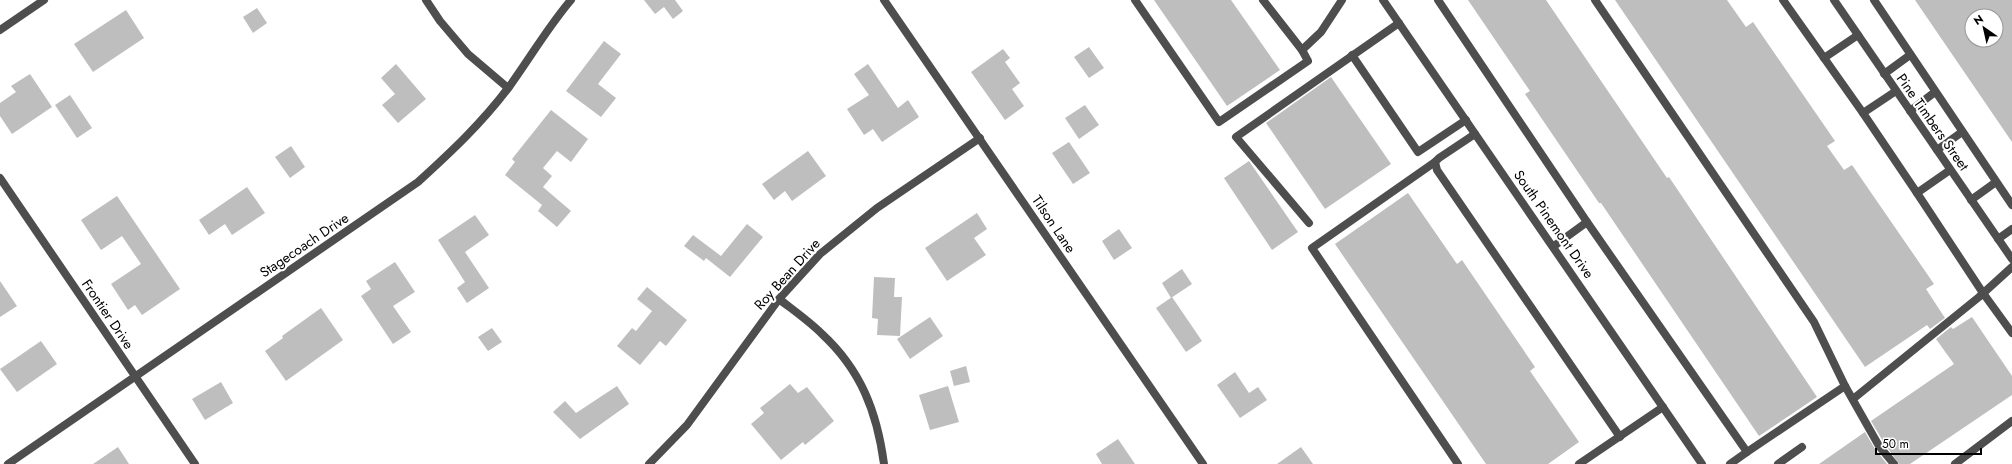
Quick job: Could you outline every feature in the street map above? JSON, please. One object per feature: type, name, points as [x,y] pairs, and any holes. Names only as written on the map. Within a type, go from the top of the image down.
[{"type":"street","points":[[0,30],[44,0]]},
{"type":"street","points":[[426,0],[440,21],[468,54],[508,88]]},
{"type":"street","name":"Stagecoach Drive","points":[[8,464],[418,182],[469,135],[508,88],[554,20],[571,0]]},
{"type":"street","name":"Tilson Lane","points":[[884,0],[1203,464]]},
{"type":"street","points":[[1135,0],[1219,122],[1308,61],[1302,50],[1263,0]]},
{"type":"street","points":[[1302,50],[1321,32],[1342,0]]},
{"type":"street","name":"South Pinemont Drive","points":[[1383,0],[1554,246],[1702,464]]},
{"type":"street","points":[[1438,0],[1587,222],[1747,452]]},
{"type":"street","points":[[1595,0],[1814,322],[1845,386],[1879,446],[1894,464]]},
{"type":"street","points":[[1783,0],[1863,113],[1983,293],[2012,333]]},
{"type":"street","name":"Pine Timbers Street","points":[[1834,0],[2012,259]]},
{"type":"street","points":[[1874,0],[2012,205]]},
{"type":"street","points":[[1309,222],[1236,137],[1399,23]]},
{"type":"street","points":[[1824,58],[1858,35]]},
{"type":"street","points":[[1352,55],[1418,152],[1466,120]]},
{"type":"street","points":[[1884,74],[1910,55]]},
{"type":"street","points":[[1863,113],[1896,91]]},
{"type":"street","points":[[1910,111],[1935,92]]},
{"type":"street","points":[[1937,150],[1962,132]]},
{"type":"street","points":[[1458,464],[1312,248],[1475,134]]},
{"type":"street","name":"Roy Bean Drive","points":[[649,464],[687,424],[779,299],[820,254],[848,230],[980,138]]},
{"type":"street","points":[[1435,162],[1437,170],[1620,436]]},
{"type":"street","points":[[1917,193],[1950,170]]},
{"type":"street","name":"Frontier Drive","points":[[0,178],[195,464]]},
{"type":"street","points":[[1971,200],[1996,182]]},
{"type":"street","points":[[1554,246],[1587,222]]},
{"type":"street","points":[[1998,239],[2012,229]]},
{"type":"street","points":[[1853,399],[1983,293],[2012,267]]},
{"type":"street","points":[[779,299],[822,334],[854,371],[875,414],[884,464]]},
{"type":"street","points":[[1730,464],[1845,386]]},
{"type":"street","points":[[1579,464],[1663,407]]},
{"type":"street","points":[[1955,464],[2012,421]]},
{"type":"street","points":[[1778,464],[1802,447]]},
{"type":"building","points":[[644,0],[675,0],[683,11],[673,19],[664,7],[655,14]]},
{"type":"building","points":[[1154,0],[1231,0],[1280,70],[1227,106]]},
{"type":"building","points":[[1468,0],[1546,0],[1667,178],[1669,177],[1817,397],[1759,436],[1525,94],[1530,91]]},
{"type":"building","points":[[1615,0],[1727,0],[1746,27],[1753,22],[1835,141],[1827,146],[1844,170],[1852,165],[1934,284],[1926,289],[1945,318],[1930,329],[1927,325],[1865,367]]},
{"type":"building","points":[[1915,0],[2012,0],[2012,142]]},
{"type":"building","points":[[257,8],[267,23],[253,33],[243,17]]},
{"type":"building","points":[[126,10],[144,38],[93,72],[74,44]]},
{"type":"building","points":[[604,41],[621,54],[598,84],[616,98],[601,117],[566,91]]},
{"type":"building","points":[[1089,47],[1104,68],[1089,78],[1074,57]]},
{"type":"building","points":[[1003,49],[1010,58],[1005,62],[1020,83],[1012,89],[1024,106],[1005,120],[971,72]]},
{"type":"building","points":[[396,64],[426,99],[398,123],[382,105],[395,94],[381,78]]},
{"type":"building","points":[[868,64],[898,108],[908,100],[919,117],[882,142],[873,129],[864,135],[847,109],[869,95],[854,74]]},
{"type":"building","points":[[30,74],[52,107],[12,134],[0,116],[0,103],[16,92],[11,86]]},
{"type":"building","points":[[1331,77],[1391,164],[1325,209],[1266,123]]},
{"type":"building","points":[[70,95],[92,128],[77,138],[55,105]]},
{"type":"building","points":[[1085,105],[1099,125],[1079,139],[1065,118]]},
{"type":"building","points":[[551,110],[588,139],[571,162],[557,151],[543,168],[552,176],[543,187],[571,211],[557,227],[538,211],[542,205],[505,175],[515,162],[512,159]]},
{"type":"building","points":[[1069,142],[1090,173],[1073,184],[1052,153]]},
{"type":"building","points":[[291,146],[305,167],[290,178],[275,157]]},
{"type":"building","points":[[808,151],[826,176],[792,201],[785,191],[774,200],[762,184]]},
{"type":"building","points":[[1249,161],[1298,232],[1272,250],[1224,178]]},
{"type":"building","points":[[247,187],[265,213],[232,235],[225,224],[209,235],[199,220]]},
{"type":"building","points":[[1408,193],[1457,264],[1462,260],[1535,367],[1530,371],[1579,442],[1548,464],[1486,464],[1335,244]]},
{"type":"building","points":[[117,196],[180,289],[142,315],[135,305],[128,310],[111,284],[141,264],[122,236],[101,250],[81,220]]},
{"type":"building","points":[[977,213],[987,229],[974,238],[986,255],[947,281],[925,248]]},
{"type":"building","points":[[475,215],[489,235],[465,252],[489,288],[467,303],[457,288],[465,282],[438,240]]},
{"type":"building","points":[[747,224],[763,237],[730,277],[706,258],[704,261],[684,246],[693,235],[721,256]]},
{"type":"building","points":[[1119,229],[1132,248],[1114,260],[1102,241]]},
{"type":"building","points":[[395,262],[415,292],[393,306],[411,332],[393,344],[361,296],[371,289],[366,281]]},
{"type":"building","points":[[1182,269],[1192,284],[1171,298],[1162,283]]},
{"type":"building","points":[[874,277],[895,278],[894,297],[902,297],[900,336],[877,335],[878,319],[872,318]]},
{"type":"building","points":[[0,281],[17,306],[0,317]]},
{"type":"building","points":[[647,287],[687,320],[666,346],[660,341],[640,365],[617,346],[632,328],[636,331],[652,311],[637,299]]},
{"type":"building","points":[[1172,297],[1202,341],[1186,352],[1156,308]]},
{"type":"building","points":[[321,308],[343,340],[286,381],[265,351],[283,338],[282,336]]},
{"type":"building","points":[[930,317],[943,336],[910,359],[897,339]]},
{"type":"building","points":[[1972,317],[2012,376],[2012,395],[1910,464],[1899,464],[1871,421],[1954,364],[1936,339],[1951,327],[1953,329]]},
{"type":"building","points":[[492,328],[502,342],[488,351],[478,337]]},
{"type":"building","points":[[41,341],[57,364],[17,392],[0,369]]},
{"type":"building","points":[[966,366],[970,382],[954,386],[950,371]]},
{"type":"building","points":[[1235,372],[1249,393],[1258,387],[1267,400],[1240,418],[1217,385]]},
{"type":"building","points":[[221,382],[233,403],[205,420],[192,399]]},
{"type":"building","points":[[790,384],[798,393],[807,387],[834,421],[805,445],[803,442],[781,460],[751,424],[764,413],[760,408]]},
{"type":"building","points":[[617,386],[629,404],[580,439],[553,412],[565,401],[576,413]]},
{"type":"building","points":[[948,386],[959,422],[930,430],[919,395]]},
{"type":"building","points":[[1865,432],[1875,449],[1887,464],[1819,464]]},
{"type":"building","points":[[1118,439],[1135,464],[1102,464],[1096,454]]},
{"type":"building","points":[[118,447],[129,464],[93,464]]},
{"type":"building","points":[[1301,447],[1313,464],[1277,464]]}]
